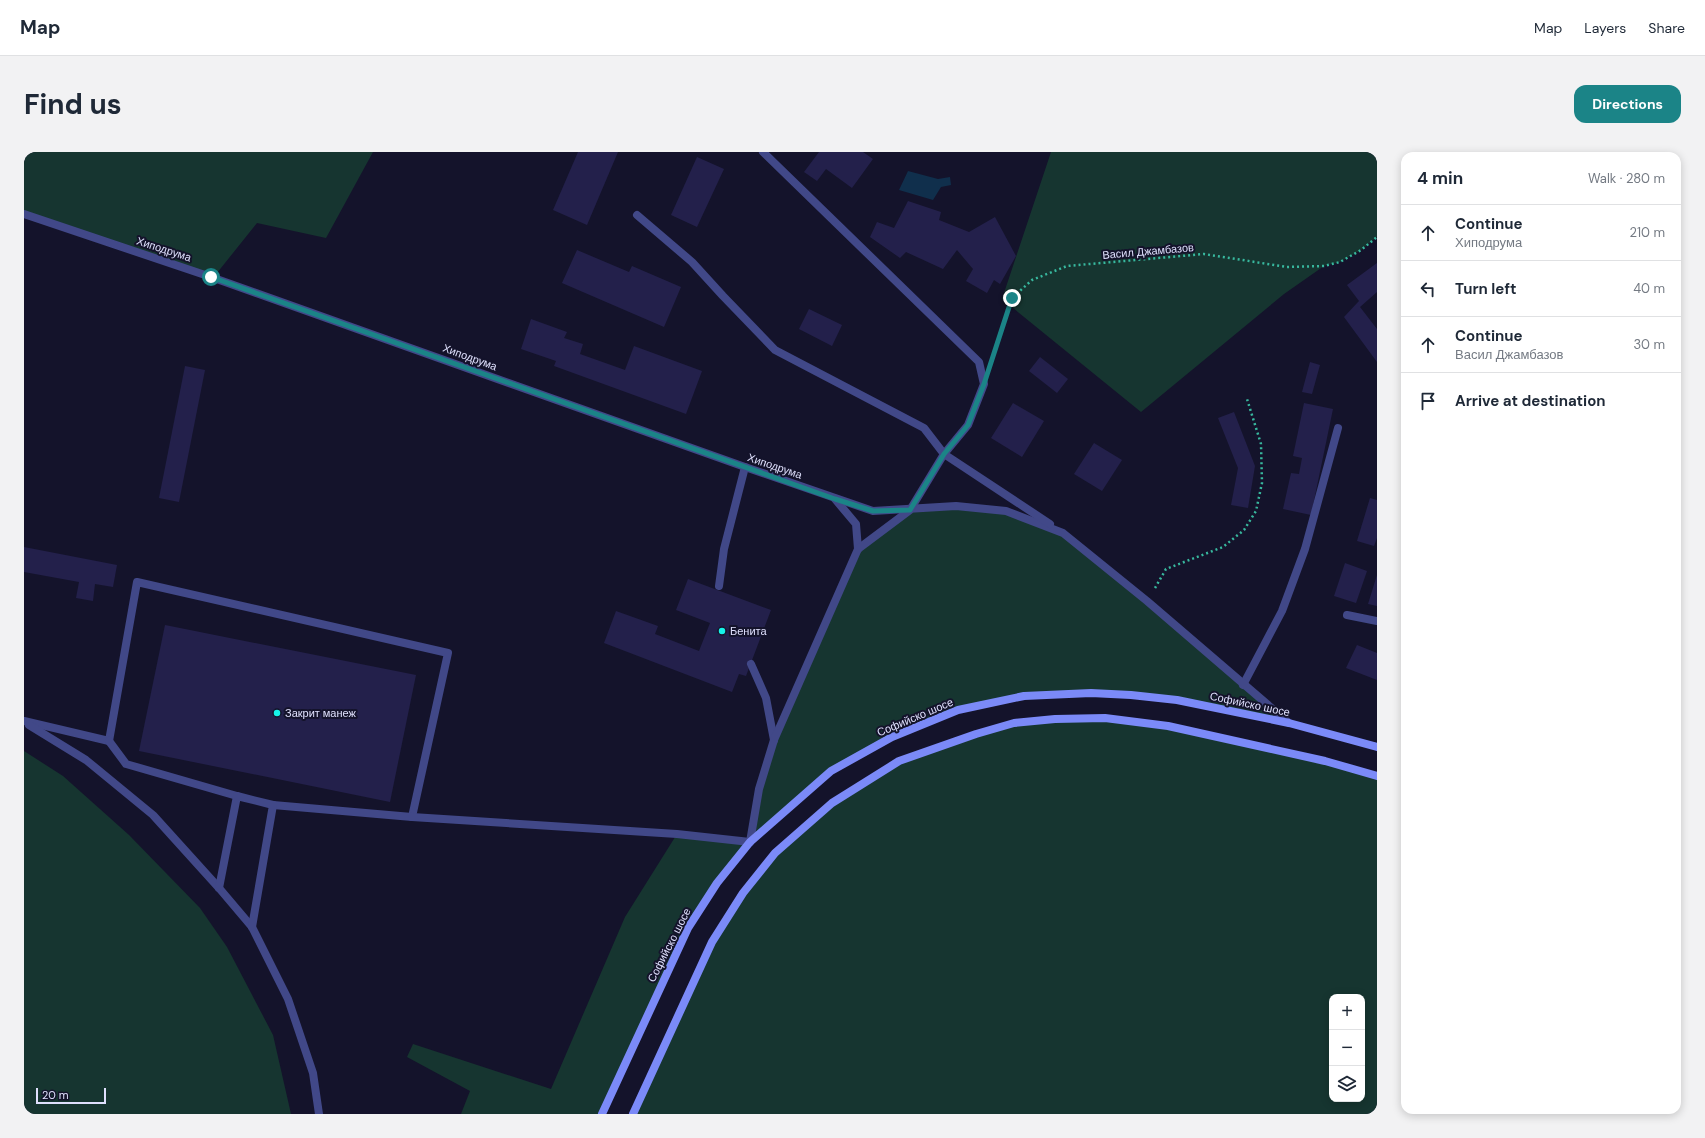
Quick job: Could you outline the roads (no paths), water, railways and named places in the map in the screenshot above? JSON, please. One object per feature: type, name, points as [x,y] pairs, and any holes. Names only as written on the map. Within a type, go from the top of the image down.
[{"type":"main road","name":"Софийско шосе","points":[[602,1114],[688,928],[717,883],[750,842],[831,771],[892,737],[958,710],[1017,697],[1067,693],[1131,695],[1178,700],[1290,723],[1377,747]]},
{"type":"main road","points":[[633,1114],[712,942],[744,893],[775,853],[832,803],[900,761],[976,734],[1014,723],[1055,719],[1105,718],[1168,726],[1325,761],[1377,776]]},
{"type":"street","points":[[762,152],[980,362],[984,384],[968,425],[944,454],[910,510],[858,549]]},
{"type":"street","name":"Хиподрума","points":[[24,214],[219,279],[835,499],[873,511],[910,510],[956,506],[1006,511],[1063,533]]},
{"type":"street","points":[[637,214],[692,262],[775,350],[924,428],[944,454],[1063,533],[1147,601],[1243,685],[1290,723]]},
{"type":"street","points":[[1243,685],[1282,611],[1305,549],[1338,428]]},
{"type":"street","points":[[719,586],[724,549],[745,467]]},
{"type":"street","points":[[24,722],[109,741],[126,764],[273,805],[412,817],[677,834],[750,842],[759,789],[774,740],[858,549],[856,524],[835,499]]},
{"type":"street","points":[[109,741],[137,582],[448,652],[412,817]]},
{"type":"street","points":[[1347,615],[1377,621]]},
{"type":"street","points":[[751,664],[766,698],[774,740]]},
{"type":"street","points":[[24,722],[86,760],[153,815],[252,927],[288,999],[314,1073],[319,1114]]},
{"type":"street","points":[[219,888],[237,796]]},
{"type":"street","points":[[252,927],[273,805]]},
{"type":"water","points":[[908,171],[938,179],[950,177],[951,185],[941,187],[933,200],[899,190]]},
{"type":"place","name":"Бенита","points":[[722,631]]},
{"type":"place","name":"Закрит манеж","points":[[277,713]]}]
